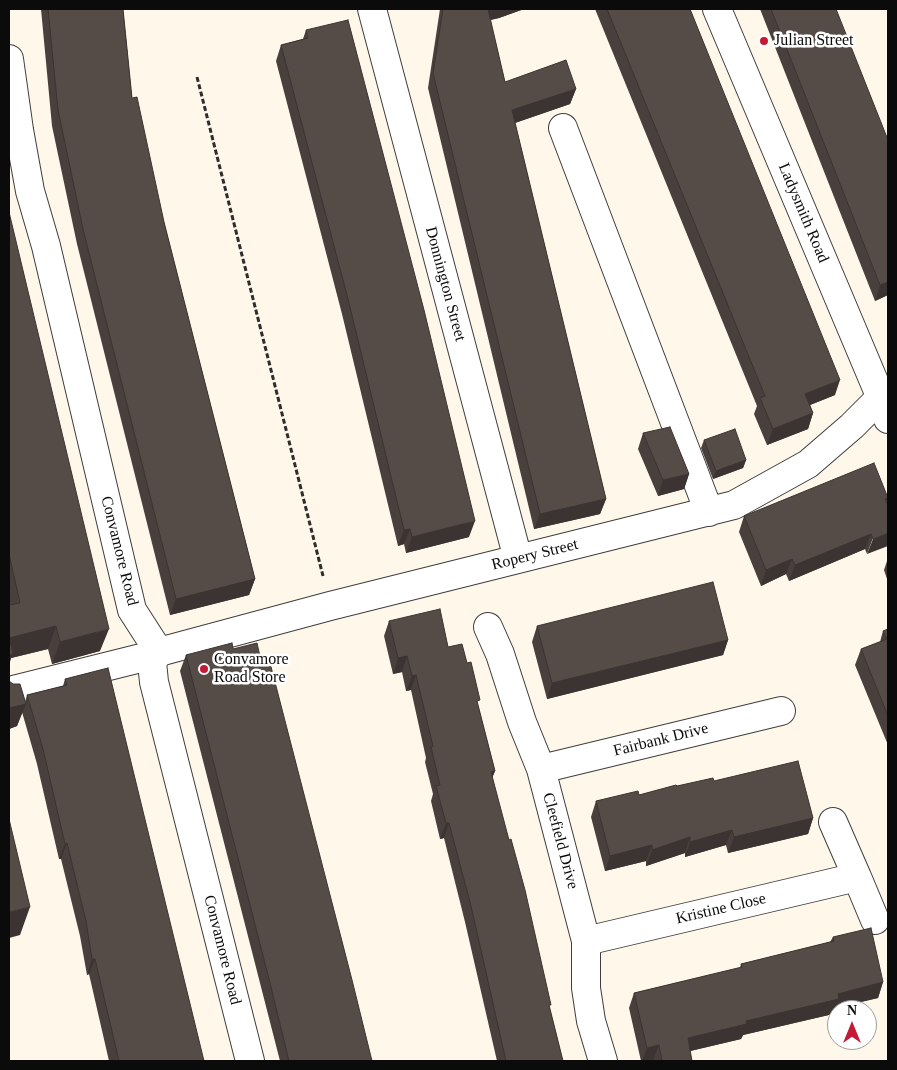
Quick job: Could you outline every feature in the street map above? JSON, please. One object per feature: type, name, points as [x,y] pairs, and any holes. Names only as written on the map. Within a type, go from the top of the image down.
[{"type":"street","name":"Donnington Street","points":[[372,9],[518,559]]},
{"type":"street","name":"Ladysmith Road","points":[[717,9],[886,402]]},
{"type":"street","name":"Convamore Road","points":[[9,59],[30,191],[46,246],[132,610],[158,653],[152,662],[154,682],[250,1061]]},
{"type":"street","points":[[563,128],[710,512]]},
{"type":"street","name":"Ropery Street","points":[[9,691],[330,606],[734,505],[808,464],[852,426],[886,402]]},
{"type":"street","name":"Cleefield Drive","points":[[488,627],[500,654],[522,722],[541,770],[586,940],[586,988],[591,1021],[603,1061]]},
{"type":"street","name":"Fairbank Drive","points":[[541,770],[781,711]]},
{"type":"street","points":[[833,822],[874,920]]},
{"type":"street","name":"Kristine Close","points":[[586,940],[856,877]]},
{"type":"path","points":[[198,77],[330,606]]},
{"type":"building","points":[[48,9],[123,9],[132,98],[137,97],[164,222],[255,579],[176,599],[83,229],[58,110]]},
{"type":"building","points":[[443,9],[488,9],[505,82],[566,60],[576,89],[512,110],[606,499],[540,514],[433,73]]},
{"type":"building","points":[[607,9],[690,9],[840,380],[805,394],[813,413],[773,429],[760,398],[765,396]]},
{"type":"building","points":[[771,9],[836,9],[888,140],[888,282],[880,285]]},
{"type":"building","points":[[348,20],[424,310],[475,521],[412,537],[410,529],[404,530],[348,299],[281,45],[308,38],[306,30]]},
{"type":"building","points":[[9,212],[109,629],[60,642],[56,626],[9,638],[9,605],[20,603],[9,554]]},
{"type":"building","points":[[670,427],[689,474],[663,480],[643,433]]},
{"type":"building","points":[[735,429],[746,460],[716,471],[704,440]]},
{"type":"building","points":[[874,463],[888,498],[885,499],[888,506],[888,533],[873,539],[871,534],[795,565],[792,559],[766,570],[744,516]]},
{"type":"building","points":[[713,582],[728,640],[552,683],[537,626]]},
{"type":"building","points":[[440,609],[448,647],[462,644],[467,663],[471,662],[480,700],[477,701],[495,771],[491,772],[509,840],[511,839],[525,890],[551,1005],[549,1005],[563,1061],[506,1061],[471,906],[449,823],[446,823],[436,786],[440,785],[431,747],[433,746],[416,675],[412,676],[407,656],[398,658],[389,621]]},
{"type":"building","points":[[888,629],[888,716],[861,649],[887,639],[883,631]]},
{"type":"building","points":[[9,638],[13,653],[9,656]]},
{"type":"building","points":[[232,643],[233,649],[257,643],[261,661],[269,659],[372,1061],[289,1061],[186,655]]},
{"type":"building","points":[[108,668],[204,1061],[119,1061],[95,959],[92,959],[86,921],[67,843],[65,844],[43,749],[27,695],[67,685],[65,679]]},
{"type":"building","points":[[9,681],[13,684],[20,684],[26,704],[9,708]]},
{"type":"building","points":[[798,761],[813,818],[734,837],[732,830],[690,842],[690,837],[652,850],[652,845],[610,856],[596,801],[638,791],[639,795],[713,778],[714,781]]},
{"type":"building","points":[[9,819],[30,907],[9,912]]},
{"type":"building","points":[[871,928],[883,982],[838,994],[839,999],[827,1000],[827,1002],[746,1021],[747,1024],[688,1038],[692,1061],[662,1061],[659,1045],[647,1048],[634,993],[742,967],[741,964],[834,941],[833,937]]},
{"type":"place","name":"Julian Street","points":[[764,41]]},
{"type":"place","name":"Convamore Road Store","points":[[204,669]]}]
